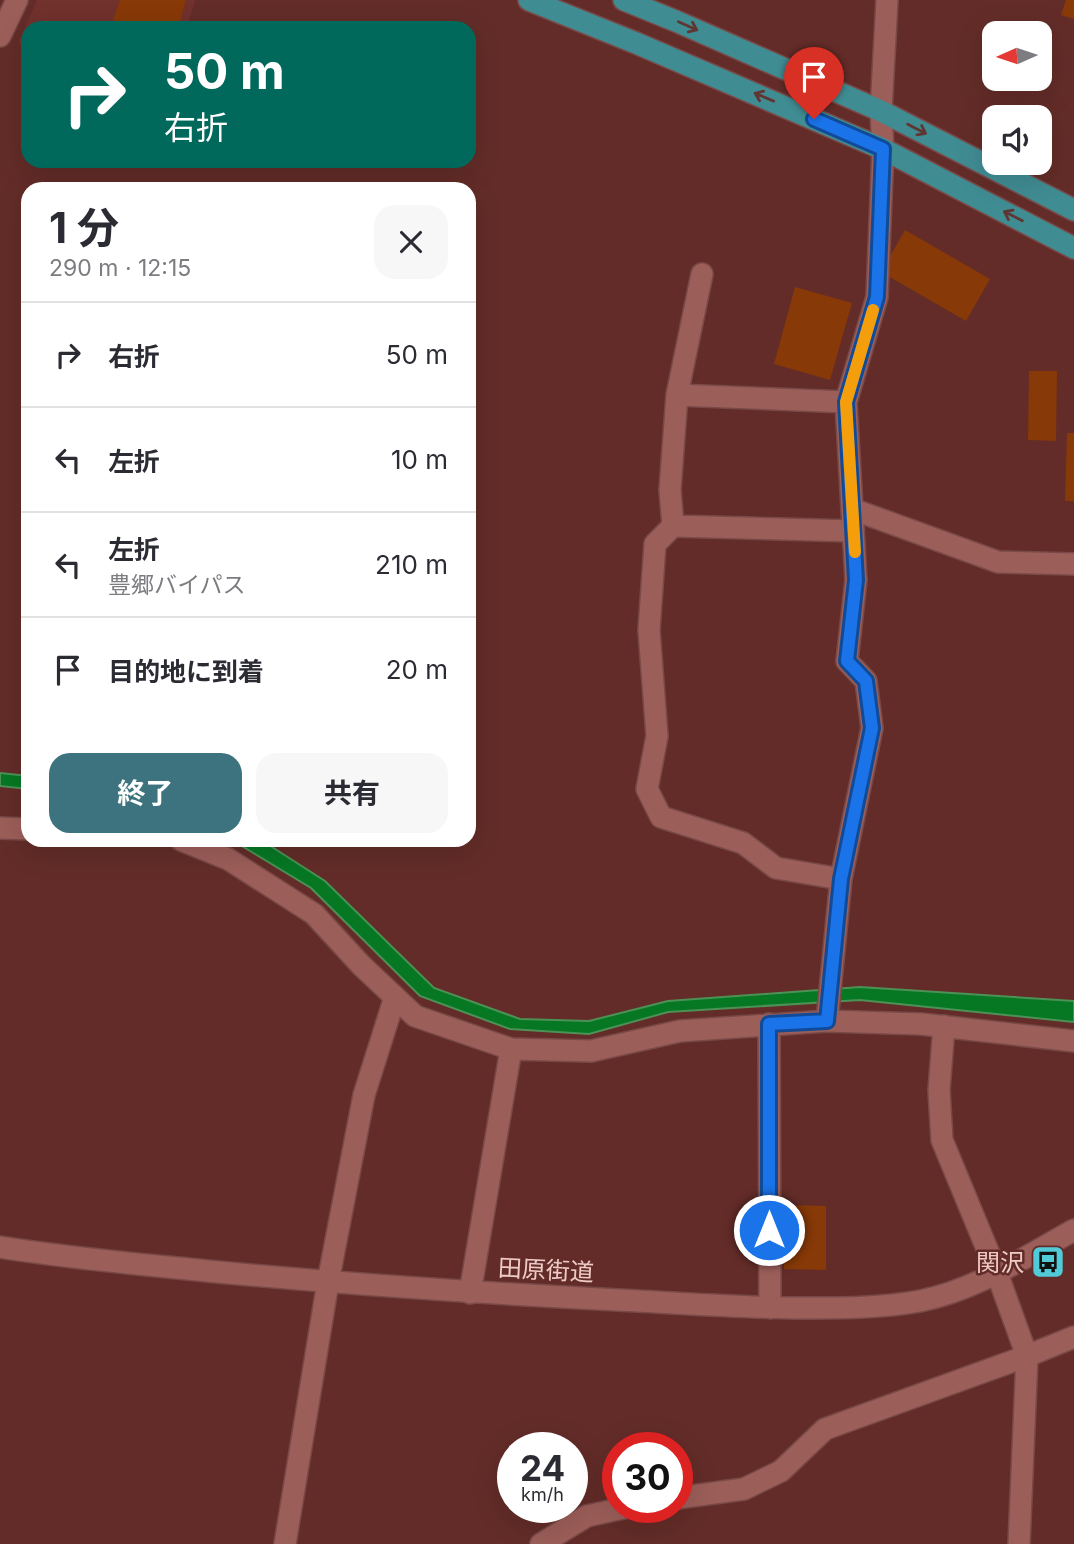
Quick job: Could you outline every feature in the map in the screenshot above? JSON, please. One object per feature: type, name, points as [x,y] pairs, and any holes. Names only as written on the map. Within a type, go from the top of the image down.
[{"type":"main road","points":[[529,0],[883,149],[1074,248]]},
{"type":"main road","points":[[624,0],[881,111],[1074,210]]},
{"type":"street","points":[[0,36],[17,0]]},
{"type":"street","points":[[827,1021],[841,879],[872,728],[866,681],[847,661],[856,580],[846,402],[877,297],[883,149],[881,111],[887,0]]},
{"type":"street","points":[[674,526],[670,489],[677,395],[702,274]]},
{"type":"street","points":[[677,395],[846,402]]},
{"type":"street","points":[[841,879],[776,868],[743,844],[661,817],[647,789],[657,736],[649,630],[655,544],[674,526],[853,520],[998,562],[1074,564]]},
{"type":"street","points":[[0,828],[21,829]]},
{"type":"street","points":[[198,847],[228,859],[314,914],[361,965],[415,1016],[510,1049],[591,1051],[680,1031],[827,1021],[921,1024],[1074,1041]]},
{"type":"street","points":[[285,1544],[328,1282],[364,1095],[395,997]]},
{"type":"street","points":[[769,1024],[770,1308]]},
{"type":"street","points":[[944,1026],[939,1090],[942,1140],[997,1273],[1027,1356],[1019,1544]]},
{"type":"street","points":[[470,1293],[510,1049]]},
{"type":"street","name":"田原街道","points":[[0,1247],[65,1257],[470,1293],[770,1308],[853,1308],[888,1306],[954,1292],[997,1273],[1074,1230]]},
{"type":"street","points":[[693,1496],[744,1489],[781,1471],[825,1429],[1074,1337]]},
{"type":"street","points":[[541,1544],[587,1516],[602,1513]]},
{"type":"shaded area","points":[[37,0],[195,0],[189,21],[28,21]]},
{"type":"shaded area","points":[[0,773],[21,775],[21,788],[0,786]]},
{"type":"shaded area","points":[[244,847],[272,847],[325,881],[434,988],[520,1019],[589,1021],[668,1001],[860,987],[1074,1001],[1074,1022],[860,1000],[668,1012],[589,1034],[510,1029],[420,996],[311,888]]},
{"type":"building","points":[[120,0],[186,0],[180,21],[113,20]]},
{"type":"building","points":[[1066,0],[1074,0],[1074,19],[1061,15]]},
{"type":"building","points":[[905,230],[990,279],[966,321],[881,272]]},
{"type":"building","points":[[795,287],[852,303],[830,380],[774,364]]},
{"type":"building","points":[[1029,371],[1057,371],[1056,441],[1028,440]]},
{"type":"building","points":[[1067,433],[1074,433],[1074,501],[1065,501]]},
{"type":"building","points":[[784,1205],[826,1206],[826,1270],[784,1269]]},
{"type":"slow traffic","points":[[855,552],[846,402],[873,310]]},
{"type":"place","name":"関沢","points":[[1048,1262]]},
{"type":"route","points":[[769,1230],[769,1024],[827,1021],[841,879],[872,728],[866,681],[847,661],[856,580],[846,402],[877,297],[883,149],[814,119]]}]
